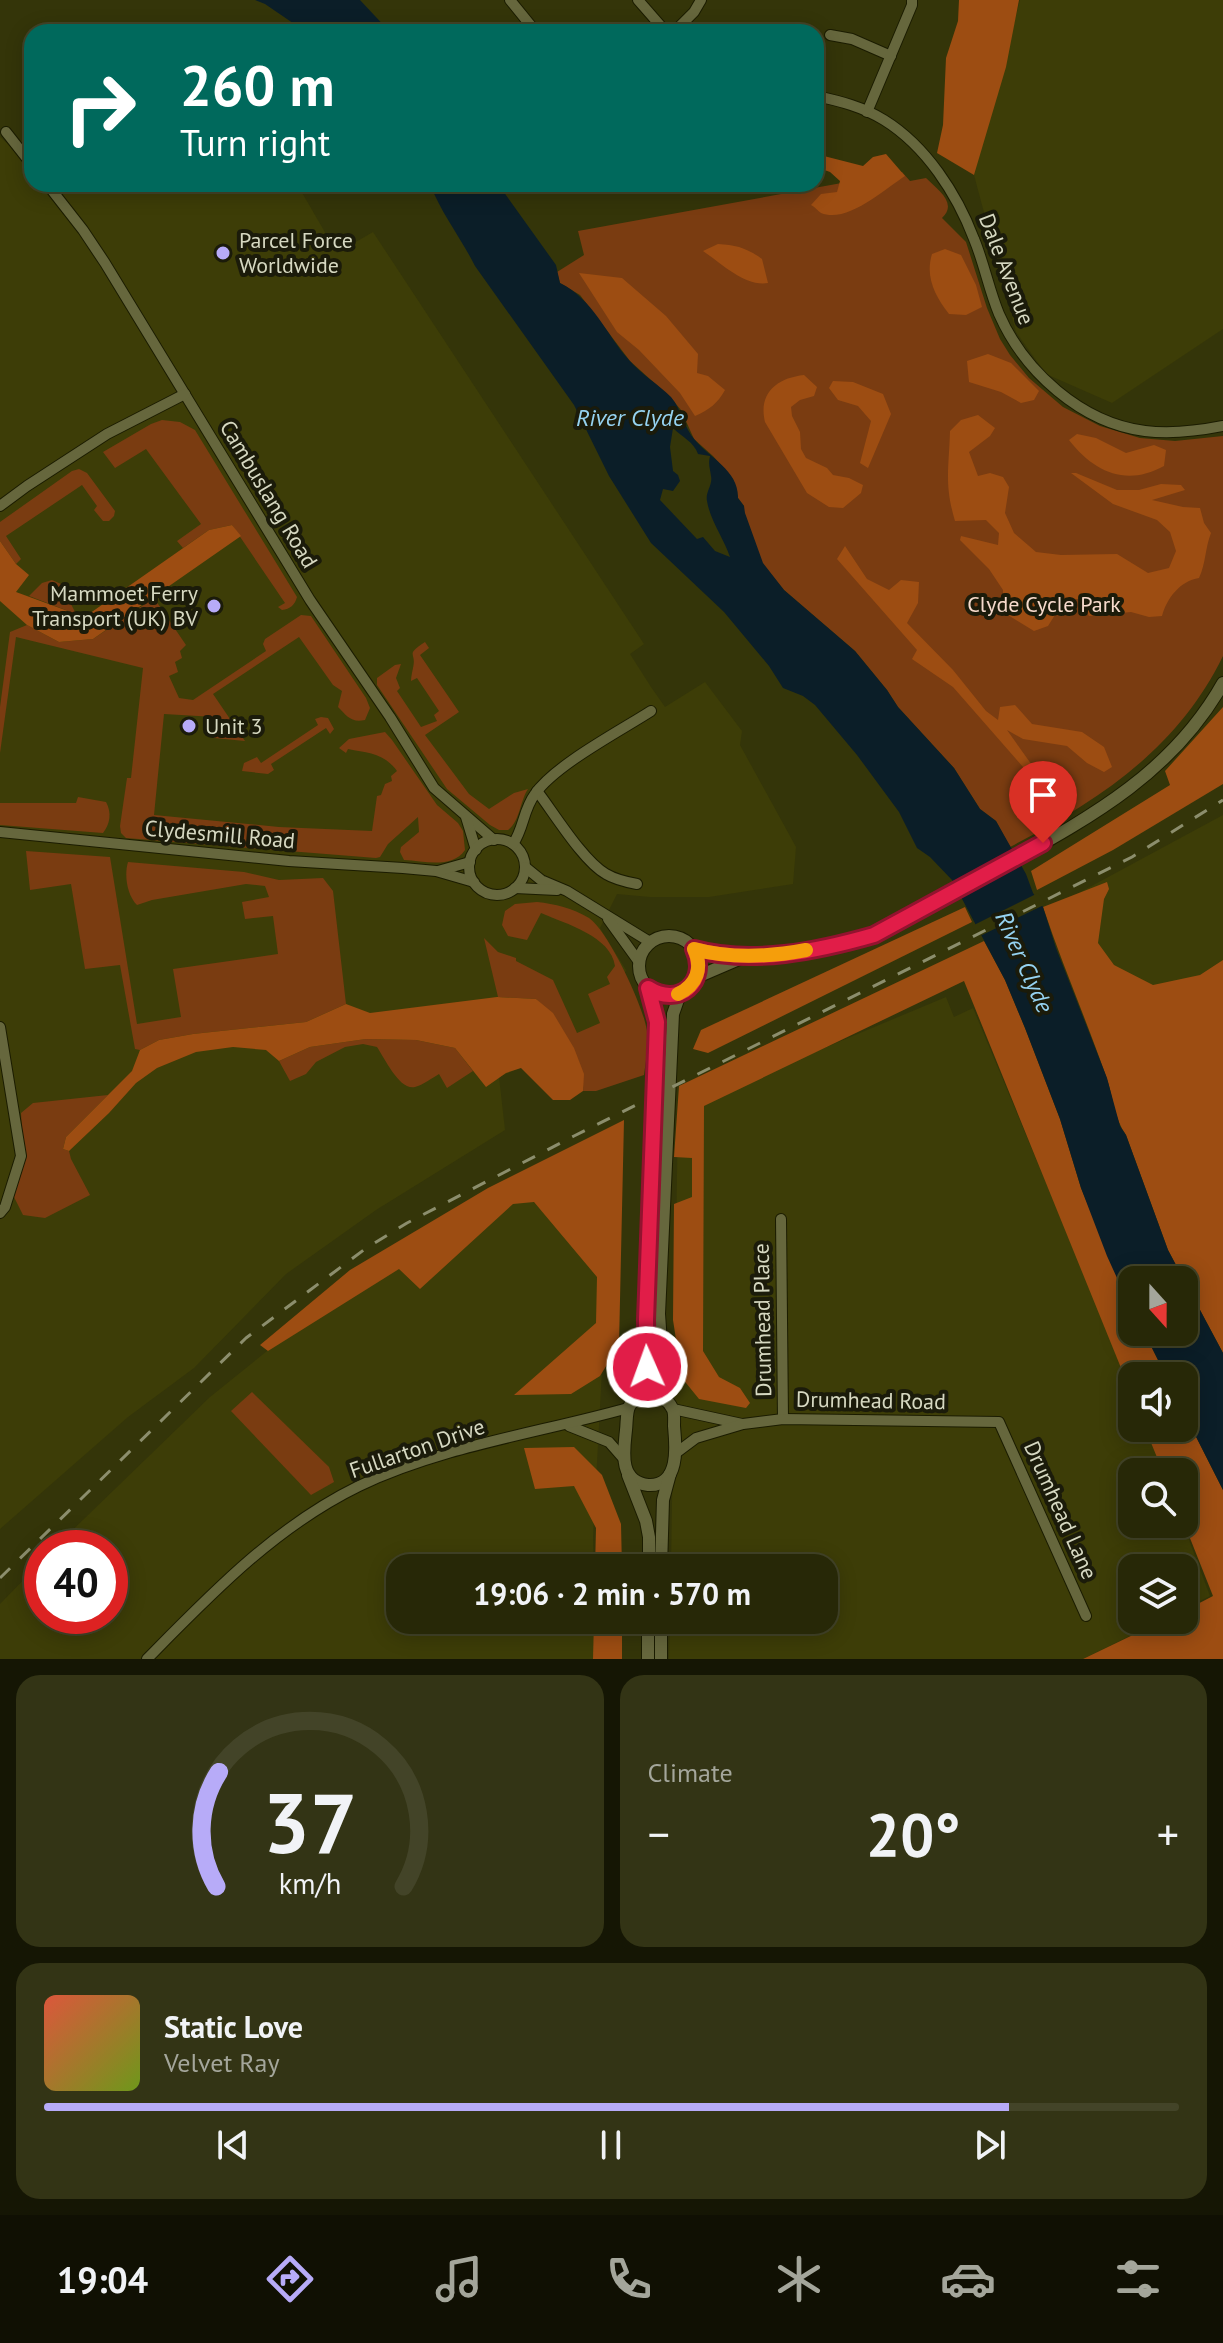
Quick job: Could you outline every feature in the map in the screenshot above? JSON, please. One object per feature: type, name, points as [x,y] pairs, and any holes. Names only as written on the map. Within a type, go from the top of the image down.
[{"type":"street","points":[[510,0],[530,24]]},
{"type":"street","points":[[638,0],[659,24]]},
{"type":"street","points":[[682,24],[701,0]]},
{"type":"street","points":[[867,112],[912,0]]},
{"type":"street","points":[[830,35],[852,39],[891,56]]},
{"type":"street","name":"Dale Avenue","points":[[824,98],[841,101],[886,121],[917,148],[947,184],[964,213],[999,314],[1032,366],[1061,394],[1108,420],[1143,431],[1171,432],[1223,426]]},
{"type":"street","points":[[6,132],[24,155]]},
{"type":"street","name":"Cambuslang Road","points":[[53,192],[83,230],[310,600],[434,788],[494,840]]},
{"type":"street","points":[[0,506],[107,434],[185,394]]},
{"type":"street","points":[[694,949],[716,955],[746,956],[796,952],[874,935],[912,916],[1122,795],[1169,755],[1213,701],[1223,683]]},
{"type":"street","points":[[513,844],[522,830],[526,807],[547,779],[651,711]]},
{"type":"street","points":[[537,791],[603,873],[637,884]]},
{"type":"street","points":[[466,817],[476,850]]},
{"type":"street","name":"Clydesmill Road","points":[[0,832],[289,861],[436,871],[474,882]]},
{"type":"street","points":[[494,840],[513,844],[524,858],[521,882],[509,893],[492,894],[479,888],[471,876],[470,862],[476,850],[494,840]]},
{"type":"street","name":"Clydesmill Road","points":[[436,871],[470,862]]},
{"type":"street","points":[[525,867],[541,880],[567,891],[650,942]]},
{"type":"street","points":[[515,888],[567,891]]},
{"type":"street","points":[[605,914],[639,962]]},
{"type":"street","points":[[649,1554],[646,1521],[623,1458],[632,1403],[647,1367],[657,1022],[648,988],[639,971],[645,947],[658,937],[676,936],[685,940],[698,958],[697,977]]},
{"type":"street","points":[[648,988],[663,995],[680,994],[697,977],[746,956]]},
{"type":"street","points":[[661,1554],[663,1500],[676,1453],[662,1369],[659,1314],[673,1014],[680,994]]},
{"type":"street","points":[[0,1027],[21,1156],[5,1207],[0,1213]]},
{"type":"street","name":"Drumhead Place","points":[[781,1219],[783,1419]]},
{"type":"street","points":[[632,1403],[652,1395],[669,1404],[743,1424]]},
{"type":"street","name":"Fullarton Drive","points":[[147,1659],[256,1552],[300,1520],[359,1486],[445,1455],[567,1425],[632,1403]]},
{"type":"street","name":"Drumhead Road","points":[[743,1424],[783,1419],[999,1422]]},
{"type":"street","name":"Drumhead Lane","points":[[999,1422],[1086,1616]]},
{"type":"street","points":[[676,1453],[696,1438],[743,1424]]},
{"type":"street","points":[[567,1425],[609,1442],[623,1458]]},
{"type":"street","points":[[627,1474],[636,1482],[649,1485],[659,1483],[670,1474]]},
{"type":"street","points":[[648,1634],[648,1659]]},
{"type":"street","points":[[661,1634],[661,1659]]},
{"type":"shaded area","points":[[1020,0],[1223,0],[1223,329],[1112,403],[1046,374],[1016,332],[974,175]]},
{"type":"shaded area","points":[[0,137],[8,144],[24,140],[24,192],[302,192],[337,253],[373,232],[644,644],[630,654],[651,687],[665,707],[705,682],[742,731],[740,745],[796,847],[793,884],[709,897],[617,894],[600,928],[626,970],[607,1029],[499,1077],[505,1130],[376,1210],[286,1274],[194,1368],[128,1417],[0,1529]]},
{"type":"shaded area","points":[[1223,815],[1223,1334],[1198,1266],[1195,1266],[1049,909]]},
{"type":"shaded area","points":[[946,997],[954,1017],[973,1008],[1121,1362],[1118,1362],[1118,1442],[1152,1442],[1159,1458],[1118,1458],[1118,1538],[1188,1538],[1194,1554],[1118,1554],[1118,1634],[1134,1634],[1083,1659],[669,1659],[670,1634],[838,1634],[838,1554],[671,1554],[678,1109]]},
{"type":"shaded area","points":[[515,1183],[607,1277],[594,1554],[386,1554],[386,1634],[595,1634],[596,1659],[0,1659],[0,1604],[24,1579],[24,1634],[128,1634],[128,1530],[73,1530],[210,1397],[348,1286]]},
{"type":"shaded area","points":[[1198,1564],[1210,1596],[1198,1602]]},
{"type":"green space","points":[[959,0],[1019,0],[1006,67],[974,175],[937,153],[943,125],[946,58],[958,21]]},
{"type":"green space","points":[[886,154],[905,176],[854,210],[831,215],[821,213],[811,205],[821,194],[837,192],[840,181],[824,170],[824,156],[863,166],[873,157]]},
{"type":"green space","name":"Clyde Cycle Park","points":[[902,172],[910,181],[926,178],[947,202],[948,207],[942,218],[966,242],[1000,339],[1029,378],[1063,407],[1100,426],[1140,438],[1175,441],[1223,436],[1223,656],[1183,719],[1133,769],[1074,811],[1010,847],[996,821],[980,809],[954,768],[898,707],[855,651],[784,590],[762,563],[733,479],[694,439],[681,410],[671,398],[630,361],[580,295],[560,283],[557,272],[584,255],[578,231],[792,192],[824,192],[824,186]]},
{"type":"green space","points":[[718,244],[741,248],[762,259],[768,283],[742,278],[703,251]]},
{"type":"green space","points":[[945,249],[961,255],[976,285],[982,307],[966,315],[949,314],[933,286],[930,271],[932,254]]},
{"type":"green space","points":[[579,273],[622,278],[666,316],[698,354],[697,373],[708,376],[725,390],[716,402],[695,416],[680,393],[617,332]]},
{"type":"green space","points":[[988,354],[1011,363],[1039,391],[1034,400],[1021,403],[1001,392],[969,382],[967,361]]},
{"type":"green space","points":[[804,375],[817,387],[814,396],[800,400],[791,407],[800,432],[801,449],[806,458],[827,468],[833,475],[863,485],[861,493],[843,508],[829,507],[807,493],[765,422],[764,403],[767,395],[778,384]]},
{"type":"green space","points":[[833,381],[853,382],[883,394],[891,414],[868,468],[860,463],[871,421],[858,406],[838,400],[829,388]]},
{"type":"green space","points":[[978,415],[995,428],[990,436],[969,452],[978,476],[990,473],[1003,477],[1009,487],[1005,513],[1014,533],[1036,552],[1117,554],[1148,573],[1169,568],[1176,551],[1170,532],[1157,520],[1113,504],[1071,473],[1117,490],[1139,490],[1161,484],[1181,485],[1185,490],[1152,500],[1200,508],[1211,533],[1199,578],[1175,591],[1162,616],[1149,617],[1131,612],[1089,616],[1078,599],[1065,599],[1048,626],[1034,631],[1003,612],[1003,590],[989,569],[960,540],[961,536],[998,545],[999,533],[986,520],[955,521],[949,497],[950,431],[961,420]]},
{"type":"green space","points":[[162,420],[180,422],[195,430],[297,597],[290,608],[282,610],[278,607],[285,603],[232,525],[209,530],[183,548],[177,541],[201,524],[146,449],[115,468],[103,452]]},
{"type":"green space","points":[[1077,434],[1096,438],[1126,453],[1154,445],[1166,450],[1164,466],[1137,475],[1112,473],[1089,461],[1069,440]]},
{"type":"green space","points":[[79,469],[87,473],[115,511],[114,516],[109,521],[103,521],[82,485],[6,536],[21,559],[16,564],[0,541],[0,522]]},
{"type":"green space","points":[[232,525],[241,536],[93,639],[59,642],[27,625],[0,601],[0,541],[16,564],[29,575],[16,592],[86,616],[209,530]]},
{"type":"green space","points":[[845,546],[867,579],[889,590],[901,580],[919,582],[918,603],[907,623],[953,670],[986,711],[998,720],[1000,707],[1015,705],[1032,724],[1082,732],[1104,747],[1112,767],[1104,772],[1087,763],[1067,746],[1023,739],[1007,730],[1034,768],[1030,775],[953,687],[912,659],[917,650],[837,559]]},
{"type":"green space","points":[[52,580],[61,584],[76,614],[29,596],[42,583]]},
{"type":"green space","points":[[154,598],[186,645],[180,651],[182,658],[175,662],[178,672],[169,676],[179,698],[193,700],[266,651],[263,644],[265,639],[301,615],[311,616],[370,708],[365,720],[360,721],[353,720],[338,707],[342,691],[333,685],[299,637],[213,694],[245,741],[214,738],[215,717],[164,714],[154,815],[279,827],[372,831],[377,796],[381,795],[385,784],[392,781],[391,776],[397,771],[375,755],[348,749],[346,753],[339,748],[349,739],[385,732],[437,805],[458,823],[463,831],[465,850],[460,856],[446,862],[404,860],[401,847],[419,832],[418,817],[376,858],[126,838],[120,826],[127,778],[131,778],[143,668],[16,637],[0,753],[0,707],[10,632],[27,625],[59,642],[93,639]]},
{"type":"green space","points":[[425,642],[429,648],[420,655],[459,712],[425,735],[469,794],[489,809],[514,793],[528,789],[508,830],[499,830],[490,825],[447,789],[377,685],[377,678],[401,664],[396,678],[400,688],[397,691],[421,727],[437,721],[434,715],[439,711],[417,678],[411,681],[413,652]]},
{"type":"green space","points":[[1223,707],[1223,784],[1113,850],[1037,890],[1031,871],[1170,785],[1165,771]]},
{"type":"green space","points":[[328,718],[334,729],[330,734],[326,728],[271,764],[274,770],[268,774],[242,771],[244,763],[257,757],[261,763],[318,725],[315,719]]},
{"type":"green space","points":[[78,797],[106,802],[109,818],[103,833],[0,825],[0,803],[76,803]]},
{"type":"green space","points":[[26,851],[110,857],[137,1024],[181,1017],[173,969],[278,954],[273,916],[245,919],[242,902],[269,897],[265,886],[246,884],[137,905],[127,885],[128,862],[244,872],[279,880],[323,878],[333,891],[346,1004],[306,1022],[193,1034],[159,1040],[140,1050],[135,1049],[120,965],[85,969],[71,884],[30,890]]},
{"type":"green space","points":[[1107,882],[1109,889],[1104,899],[1098,943],[1114,965],[1153,985],[1200,975],[1223,960],[1223,1353],[1198,1306],[1198,1266],[1177,1266],[1168,1250],[1043,907]]},
{"type":"green space","points":[[537,902],[563,907],[589,918],[605,937],[643,1015],[648,1044],[644,1075],[596,1091],[583,1091],[580,1065],[575,1053],[536,999],[498,997],[484,938],[498,952],[516,958],[516,961],[553,980],[577,1033],[600,1023],[588,994],[610,984],[607,977],[615,966],[605,947],[586,932],[541,913],[527,940],[508,936],[502,925],[505,911],[515,904]]},
{"type":"green space","points":[[965,907],[972,922],[708,1053],[693,1049],[701,1030]]},
{"type":"green space","points":[[984,941],[1025,1028],[1060,1119],[1081,1188],[1118,1277],[1118,1346],[1151,1346],[1159,1362],[1119,1362],[964,981],[704,1106],[703,1351],[719,1377],[740,1388],[750,1403],[746,1408],[699,1399],[682,1378],[673,1320],[674,1204],[692,1197],[692,1158],[674,1157],[679,1086]]},
{"type":"green space","points":[[497,997],[536,999],[553,1013],[574,1048],[584,1074],[583,1091],[570,1100],[553,1100],[521,1068],[506,1073],[486,1087],[455,1048],[416,1040],[366,1039],[310,1047],[279,1061],[266,1050],[233,1047],[196,1052],[157,1068],[136,1083],[69,1151],[63,1149],[66,1137],[132,1071],[140,1050],[159,1040],[306,1022],[346,1004],[370,1013]]},
{"type":"green space","points":[[366,1039],[416,1040],[455,1048],[473,1071],[447,1088],[439,1074],[421,1085],[409,1087],[393,1073],[377,1047],[363,1044],[345,1047],[316,1062],[306,1074],[290,1081],[279,1061],[310,1047]]},
{"type":"green space","points":[[108,1095],[66,1137],[63,1149],[69,1151],[90,1195],[45,1218],[23,1215],[13,1195],[23,1154],[21,1113],[33,1103]]},
{"type":"green space","points":[[624,1120],[619,1345],[600,1376],[571,1394],[514,1395],[596,1323],[597,1277],[534,1202],[513,1204],[420,1289],[399,1269],[268,1351],[260,1345],[350,1270],[488,1188]]},
{"type":"green space","points":[[252,1392],[329,1467],[334,1482],[311,1495],[231,1411]]},
{"type":"green space","points":[[1198,1441],[1223,1490],[1223,1659],[1083,1659],[1135,1634],[1198,1634],[1198,1604],[1213,1596],[1190,1538],[1198,1538],[1198,1458],[1157,1458],[1151,1442]]},
{"type":"green space","points":[[574,1447],[602,1475],[621,1524],[622,1554],[595,1554],[596,1528],[574,1486],[535,1489],[524,1448]]},
{"type":"green space","points":[[594,1634],[622,1634],[622,1659],[593,1659]]},
{"type":"water","points":[[255,0],[360,0],[382,24],[294,24]]},
{"type":"water","name":"River Clyde","points":[[434,192],[504,192],[556,265],[560,283],[582,298],[629,360],[671,397],[691,435],[734,480],[763,563],[784,590],[855,651],[898,707],[954,768],[980,809],[996,821],[1043,907],[1107,1078],[1120,1126],[1177,1266],[1118,1266],[1118,1280],[1081,1188],[1060,1119],[1025,1028],[1005,980],[952,880],[917,848],[899,812],[815,705],[783,688],[769,666],[724,612],[651,543],[609,476],[574,405],[475,266]],"holes":[[[673,428],[698,454],[710,456],[711,479],[707,501],[730,557],[715,551],[703,537],[697,539],[660,500],[663,489],[673,491],[680,481],[673,471],[670,447]]]},
{"type":"water","points":[[1198,1306],[1223,1353],[1223,1490],[1198,1441],[1198,1362],[1159,1362],[1151,1346],[1198,1346]]},
{"type":"pier","points":[[1038,893],[1046,904],[978,937],[972,926]]},
{"type":"railway","points":[[0,1578],[246,1338],[365,1249],[407,1223],[574,1136],[1132,857],[1223,800]]},
{"type":"slow traffic","points":[[678,994],[687,990],[697,977],[698,958],[694,949],[716,955],[746,956],[806,950]]},
{"type":"place","name":"Parcel Force Worldwide","points":[[223,253]]},
{"type":"place","name":"Mammoet Ferry Transport (UK) BV","points":[[214,606]]},
{"type":"place","name":"Unit 3","points":[[189,726]]},
{"type":"route","points":[[647,1367],[657,1022],[648,988],[655,993],[672,996],[687,990],[697,977],[699,968],[694,949],[716,955],[746,956],[796,952],[874,935],[1043,843]]}]
